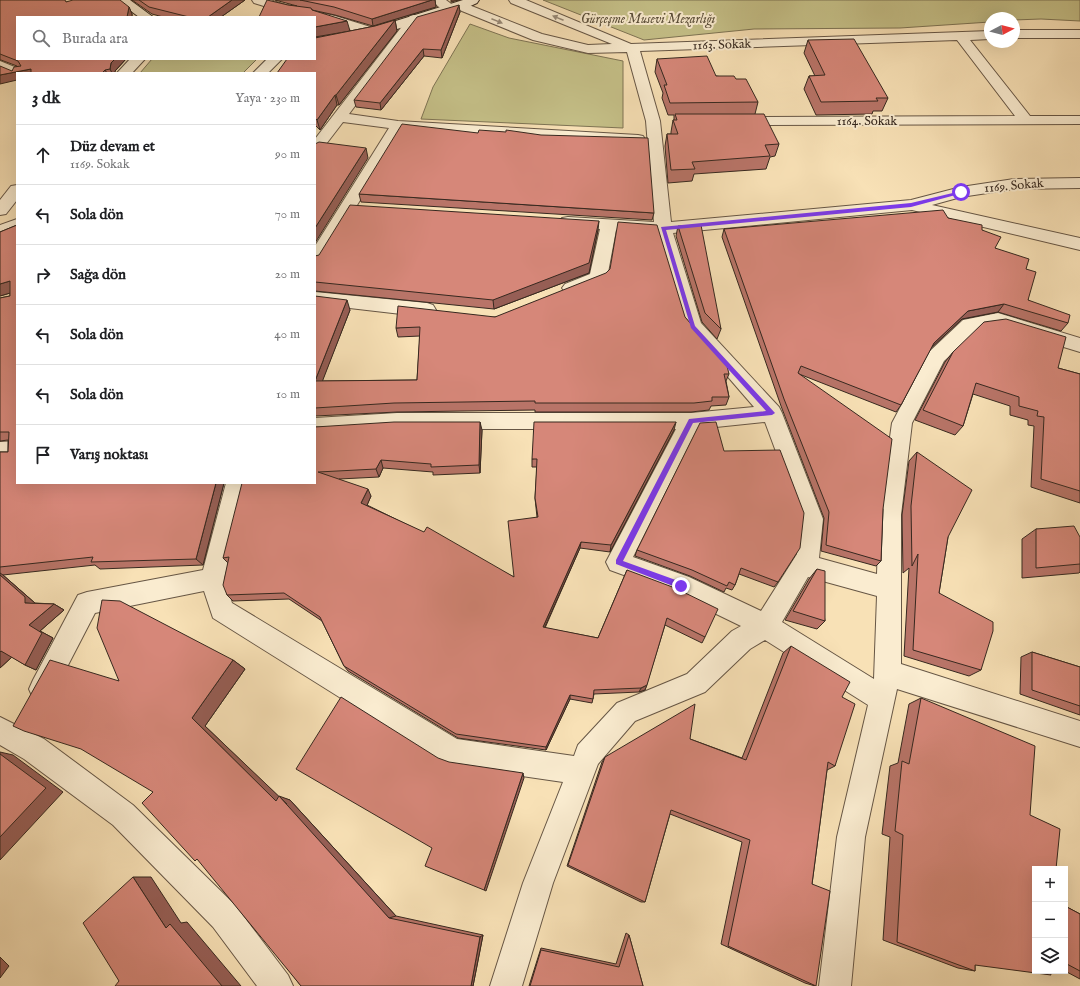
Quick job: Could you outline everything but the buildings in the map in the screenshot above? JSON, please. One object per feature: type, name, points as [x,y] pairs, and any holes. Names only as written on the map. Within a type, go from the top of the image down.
[{"type":"street","points":[[122,0],[146,16]]},
{"type":"street","points":[[258,0],[289,10],[331,19],[372,32]]},
{"type":"street","name":"1163. Sokak","points":[[438,0],[456,8],[538,37],[588,49],[984,35]]},
{"type":"street","points":[[316,43],[372,32],[456,8],[473,0]]},
{"type":"street","points":[[506,986],[538,883],[588,755],[626,712],[696,683],[741,640],[766,626],[808,556],[812,519],[772,413],[693,326],[663,228],[659,128],[633,48],[515,0]]},
{"type":"street","points":[[316,148],[414,19]]},
{"type":"street","points":[[1020,34],[1080,34]]},
{"type":"street","points":[[961,36],[1026,121]]},
{"type":"street","points":[[125,72],[137,60]]},
{"type":"street","points":[[261,72],[274,60]]},
{"type":"street","points":[[0,65],[16,73]]},
{"type":"street","points":[[340,117],[398,125],[659,128]]},
{"type":"street","name":"1164. Sokak","points":[[725,121],[1080,120]]},
{"type":"street","points":[[316,259],[356,209],[398,125]]},
{"type":"street","name":"1169. Sokak","points":[[553,221],[663,228],[911,205],[961,192],[1014,184],[1080,183]]},
{"type":"street","points":[[0,210],[16,191]]},
{"type":"street","points":[[911,205],[1080,244]]},
{"type":"street","points":[[0,232],[16,224]]},
{"type":"street","points":[[554,295],[598,278],[609,225]]},
{"type":"street","points":[[316,298],[440,312]]},
{"type":"street","points":[[835,986],[851,837],[885,686],[890,515],[902,423],[937,356],[970,325],[998,320],[1080,345]]},
{"type":"street","points":[[316,426],[396,421],[691,421],[772,413]]},
{"type":"street","points":[[691,421],[618,562],[681,586],[766,626],[885,686],[1080,734]]},
{"type":"street","points":[[0,451],[16,450]]},
{"type":"street","points":[[237,484],[212,580],[222,610],[453,752],[512,762],[582,771]]},
{"type":"street","points":[[803,565],[889,588]]},
{"type":"street","points":[[212,580],[87,603],[19,723],[34,749],[123,815],[224,916],[277,986]]},
{"type":"green space","name":"Gürçeşme Musevi Mezarlığı","points":[[543,0],[1080,0],[1080,21],[1041,19],[1020,20],[1020,12],[984,12],[984,22],[900,28],[754,29],[644,40]]},
{"type":"green space","points":[[470,24],[509,38],[623,61],[623,128],[421,119],[433,87]]},
{"type":"green space","points":[[151,60],[256,60],[244,72],[141,72]]},
{"type":"route","points":[[681,586],[618,562],[691,421],[772,413],[693,326],[663,228],[911,205],[961,192]]}]
